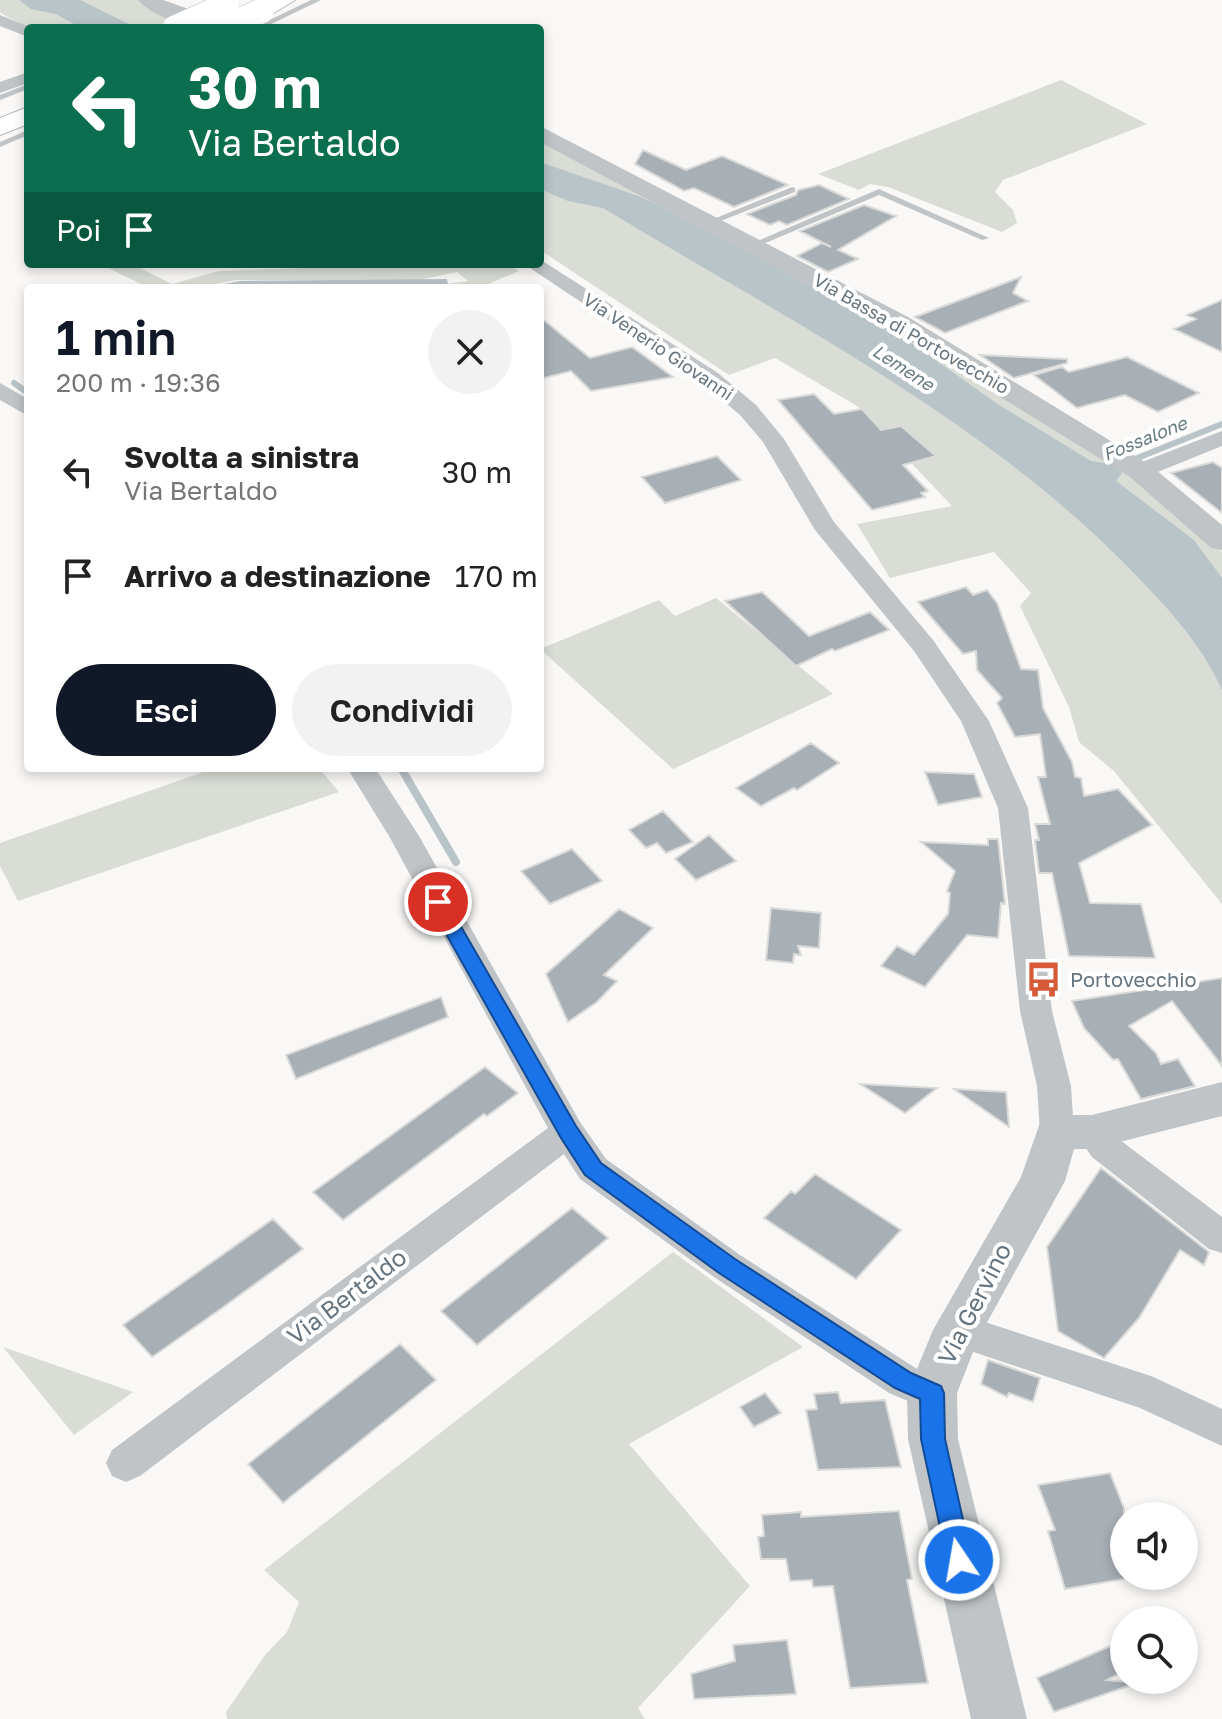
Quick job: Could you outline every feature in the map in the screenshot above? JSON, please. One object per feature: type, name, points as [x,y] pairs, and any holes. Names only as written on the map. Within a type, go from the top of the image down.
[{"type":"highway","points":[[187,24],[227,11],[263,20],[284,0]]},
{"type":"highway","points":[[0,105],[24,95]]},
{"type":"highway","points":[[0,127],[24,117]]},
{"type":"street","points":[[148,0],[167,10],[227,11]]},
{"type":"street","points":[[4,25],[24,31]]},
{"type":"street","points":[[0,88],[24,79]]},
{"type":"street","name":"Via Bassa di Portovecchio","points":[[544,135],[899,323],[1129,465],[1222,541]]},
{"type":"street","name":"Via Venerio Giovanni","points":[[540,268],[710,378],[748,410],[773,439],[824,525],[924,646],[975,721],[1013,808],[1036,1011],[1054,1086],[1074,1132]]},
{"type":"street","points":[[0,390],[24,406]]},
{"type":"street","points":[[1129,465],[1222,438]]},
{"type":"street","points":[[364,772],[404,836],[568,1132],[593,1169],[727,1266],[918,1387]]},
{"type":"street","points":[[1074,1132],[1222,1099]]},
{"type":"street","name":"Via Bertaldo","points":[[126,1463],[568,1132]]},
{"type":"street","points":[[1074,1132],[1104,1147],[1222,1238]]},
{"type":"street","name":"Via Gervino","points":[[999,1719],[918,1387],[957,1330],[1042,1181],[1074,1132]]},
{"type":"street","points":[[957,1330],[1151,1394],[1222,1428]]},
{"type":"lane","points":[[263,20],[317,0]]},
{"type":"lane","points":[[0,98],[24,88]]},
{"type":"lane","points":[[0,145],[24,134]]},
{"type":"lane","points":[[710,222],[792,190]]},
{"type":"lane","points":[[753,245],[879,192],[985,238]]},
{"type":"shaded area","points":[[0,0],[150,0],[207,24],[24,25],[0,13]]},
{"type":"shaded area","points":[[1061,80],[1147,124],[1003,180],[995,192],[1013,210],[1017,223],[1002,232],[888,187],[870,184],[859,190],[818,174]]},
{"type":"shaded area","points":[[544,139],[917,337],[1181,510],[1222,552],[1222,904],[1114,771],[1079,742],[1069,707],[1020,606],[1031,593],[994,552],[890,578],[857,524],[952,506],[857,406],[775,358],[729,375],[544,253]]},
{"type":"shaded area","points":[[108,268],[140,268],[172,284],[141,284]]},
{"type":"shaded area","points":[[513,268],[519,271],[488,284],[448,284],[468,281],[457,272],[419,280],[236,280],[216,284],[172,284],[219,271]]},
{"type":"shaded area","points":[[716,598],[833,694],[673,769],[544,653],[544,647],[659,600],[675,616]]},
{"type":"shaded area","points":[[204,772],[322,772],[339,792],[18,901],[0,866],[0,843]]},
{"type":"shaded area","points":[[673,1252],[803,1347],[629,1444],[750,1586],[638,1708],[645,1719],[227,1719],[226,1712],[265,1655],[287,1632],[299,1602],[264,1570]]},
{"type":"shaded area","points":[[3,1347],[133,1392],[74,1435]]},
{"type":"water","points":[[19,0],[80,0],[129,24],[74,24],[56,14],[31,9]]},
{"type":"water","name":"Lemene","points":[[544,163],[641,197],[677,214],[890,328],[999,405],[1091,461],[1111,464],[1122,473],[1116,481],[1194,540],[1222,578],[1222,690],[1192,639],[1154,594],[1069,512],[1007,462],[943,415],[808,329],[603,208],[568,201],[544,191]]},
{"type":"water","points":[[447,279],[448,284],[225,284],[240,281]]},
{"type":"building","points":[[643,150],[686,170],[722,156],[788,185],[734,207],[694,188],[684,191],[635,164]]},
{"type":"building","points":[[819,185],[849,199],[787,225],[779,221],[770,225],[747,214],[796,195],[798,190]]},
{"type":"building","points":[[864,205],[896,216],[838,250],[858,259],[828,272],[797,256],[822,243],[831,247],[800,231]]},
{"type":"building","points":[[1021,277],[1013,293],[1028,301],[945,333],[915,317]]},
{"type":"building","points":[[1222,300],[1222,352],[1174,329],[1196,319],[1187,315]]},
{"type":"building","points":[[544,320],[590,358],[632,347],[673,377],[591,391],[571,371],[544,378]]},
{"type":"building","points":[[980,355],[1067,359],[1067,363],[1014,378]]},
{"type":"building","points":[[1127,357],[1199,393],[1158,412],[1125,395],[1077,408],[1034,375],[1062,367],[1069,372]]},
{"type":"building","points":[[814,394],[834,414],[862,409],[881,430],[901,426],[936,456],[903,465],[928,491],[921,493],[925,497],[872,510],[778,400]]},
{"type":"building","points":[[717,456],[741,480],[665,503],[642,477]]},
{"type":"building","points":[[1213,462],[1222,468],[1222,513],[1171,473]]},
{"type":"building","points":[[966,587],[973,595],[987,590],[997,603],[1021,669],[1038,670],[1043,708],[1072,762],[1075,777],[1081,778],[1084,796],[1118,789],[1152,825],[1079,863],[1090,903],[1141,904],[1155,958],[1069,956],[1052,873],[1039,873],[1035,840],[1039,840],[1035,824],[1050,824],[1038,777],[1046,777],[1040,734],[1015,737],[997,703],[1002,698],[977,670],[976,651],[963,654],[918,602]]},
{"type":"building","points":[[762,592],[809,636],[870,612],[889,630],[835,651],[832,649],[796,666],[725,601]]},
{"type":"building","points":[[811,743],[839,763],[797,790],[794,788],[761,806],[736,788]]},
{"type":"building","points":[[925,772],[974,774],[982,797],[938,805]]},
{"type":"building","points":[[663,811],[693,842],[666,853],[657,843],[646,848],[629,830]]},
{"type":"building","points":[[709,835],[736,861],[696,880],[675,859]]},
{"type":"building","points":[[988,839],[998,839],[1005,904],[1001,903],[998,938],[967,935],[925,987],[881,966],[897,946],[914,955],[948,914],[950,893],[947,891],[955,871],[921,842],[988,845]]},
{"type":"building","points":[[572,849],[602,881],[550,904],[521,871]]},
{"type":"building","points":[[771,908],[821,913],[819,948],[798,946],[801,955],[794,954],[793,963],[766,960]]},
{"type":"building","points":[[619,909],[653,928],[604,975],[617,981],[597,1002],[568,1022],[546,974]]},
{"type":"building","points":[[1222,978],[1222,1066],[1172,1001],[1129,1026],[1156,1053],[1161,1064],[1178,1059],[1195,1086],[1141,1099],[1118,1059],[1113,1060],[1084,1028],[1072,1001]]},
{"type":"building","points":[[441,997],[448,1017],[296,1079],[286,1055]]},
{"type":"building","points":[[485,1067],[518,1093],[487,1116],[484,1114],[343,1220],[313,1192]]},
{"type":"building","points":[[860,1084],[937,1088],[905,1113]]},
{"type":"building","points":[[954,1089],[1006,1092],[1009,1127]]},
{"type":"building","points":[[1101,1168],[1209,1252],[1204,1265],[1180,1250],[1139,1318],[1104,1358],[1058,1331],[1047,1247]]},
{"type":"building","points":[[815,1174],[901,1230],[856,1279],[764,1218],[791,1191],[795,1194]]},
{"type":"building","points":[[572,1208],[608,1238],[477,1345],[441,1311]]},
{"type":"building","points":[[273,1219],[303,1249],[222,1308],[152,1357],[123,1325]]},
{"type":"building","points":[[400,1344],[436,1380],[283,1503],[248,1464]]},
{"type":"building","points":[[988,1360],[1040,1378],[1033,1402],[1009,1393],[1007,1397],[981,1384]]},
{"type":"building","points":[[838,1392],[841,1403],[885,1400],[901,1467],[818,1470],[806,1410],[817,1409],[814,1394]]},
{"type":"building","points":[[765,1393],[781,1413],[754,1427],[740,1407]]},
{"type":"building","points":[[1110,1473],[1122,1502],[1110,1502],[1110,1581],[1065,1589],[1048,1531],[1055,1530],[1038,1485]]},
{"type":"building","points":[[899,1511],[912,1579],[907,1580],[928,1683],[850,1688],[833,1586],[813,1587],[812,1580],[790,1581],[786,1559],[761,1559],[758,1537],[764,1536],[762,1515],[801,1512],[801,1517]]},
{"type":"building","points":[[787,1640],[796,1694],[694,1699],[691,1674],[735,1661],[733,1645]]},
{"type":"building","points":[[1110,1646],[1110,1678],[1107,1680],[1110,1680],[1110,1692],[1054,1712],[1037,1678]]},
{"type":"waterway","points":[[14,383],[24,390]]},
{"type":"waterway","name":"Fossalone","points":[[1130,461],[1222,424]]},
{"type":"waterway","points":[[403,772],[456,862]]},
{"type":"place","name":"Portovecchio","points":[[1044,980]]},
{"type":"route","points":[[438,902],[568,1132],[593,1169],[727,1266],[903,1381],[932,1393],[933,1439],[959,1560]]}]
